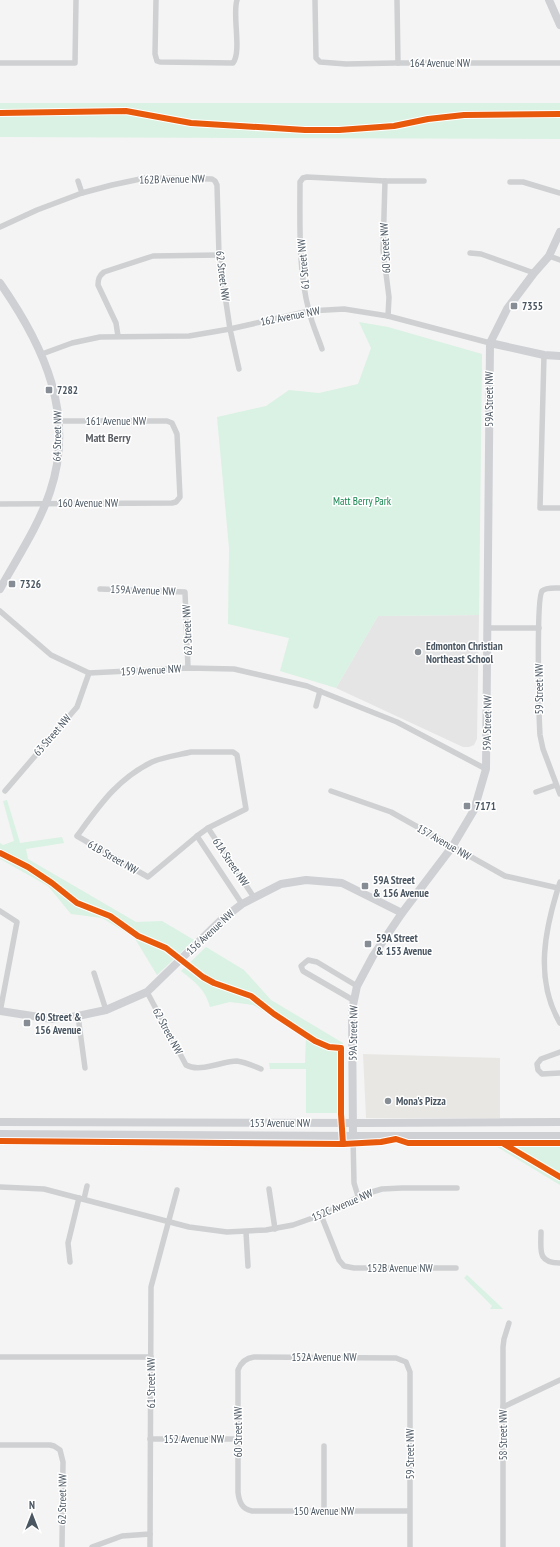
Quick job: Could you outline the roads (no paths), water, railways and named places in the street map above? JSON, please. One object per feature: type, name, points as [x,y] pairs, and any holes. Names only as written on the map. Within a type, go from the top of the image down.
[{"type":"street","points":[[0,63],[75,63],[76,0]]},
{"type":"street","points":[[156,0],[155,54],[157,61],[233,62],[235,60],[237,50],[236,0]]},
{"type":"street","name":"164 Avenue NW","points":[[315,0],[316,58],[320,62],[346,64],[560,63]]},
{"type":"street","points":[[397,0],[398,63]]},
{"type":"street","points":[[549,0],[560,25]]},
{"type":"street","name":"61 Street NW","points":[[322,349],[309,311],[302,272],[300,237],[300,182],[303,178],[307,177],[385,181]]},
{"type":"street","name":"162B Avenue NW","points":[[0,227],[37,210],[82,193],[112,185],[145,178],[207,178],[215,181]]},
{"type":"street","points":[[78,181],[82,193]]},
{"type":"street","name":"62 Street NW","points":[[215,181],[218,189],[219,255],[230,329],[239,369]]},
{"type":"street","points":[[385,181],[424,181]]},
{"type":"street","name":"60 Street NW","points":[[385,181],[383,250],[389,297],[388,316]]},
{"type":"street","points":[[510,182],[523,182],[560,194]]},
{"type":"street","name":"59A Street NW","points":[[358,1196],[354,1183],[352,1010],[357,986],[373,956],[402,913],[452,847],[474,810],[486,768],[490,343],[507,309],[549,256],[560,232]]},
{"type":"street","points":[[470,253],[481,254],[534,273]]},
{"type":"street","points":[[118,336],[116,323],[99,290],[98,280],[100,275],[104,272],[153,256],[219,255]]},
{"type":"street","points":[[549,256],[560,260]]},
{"type":"street","name":"64 Street NW","points":[[0,284],[30,330],[42,354],[55,392],[59,421],[59,453],[53,482],[46,504],[0,589]]},
{"type":"street","name":"162 Avenue NW","points":[[42,354],[86,339],[118,336],[183,336],[230,329],[309,311],[344,309],[388,316],[490,343],[544,355],[560,356]]},
{"type":"street","points":[[544,355],[540,508],[560,508]]},
{"type":"street","name":"161 Avenue NW","points":[[59,421],[167,420],[172,423],[177,434],[180,492],[180,497],[176,502]]},
{"type":"street","name":"160 Avenue NW","points":[[0,504],[176,502]]},
{"type":"street","name":"59 Street NW","points":[[560,588],[548,588],[542,591],[540,598],[539,628],[540,735],[543,749],[560,794]]},
{"type":"street","name":"159A Avenue NW","points":[[100,589],[185,592]]},
{"type":"street","name":"62 Street NW","points":[[185,592],[188,668]]},
{"type":"street","name":"159 Avenue NW","points":[[0,611],[51,655],[89,673],[188,668],[234,669],[307,686],[397,722],[486,768]]},
{"type":"street","points":[[488,628],[539,628]]},
{"type":"street","name":"63 Street NW","points":[[5,791],[77,707],[89,673]]},
{"type":"street","points":[[316,706],[320,691]]},
{"type":"street","name":"61B Street NW","points":[[197,836],[148,878],[78,836],[100,803],[123,781],[152,762],[191,752],[234,752],[237,755],[246,809],[208,828]]},
{"type":"street","points":[[536,792],[556,785]]},
{"type":"street","name":"157 Avenue NW","points":[[331,791],[391,812],[505,876],[559,885]]},
{"type":"street","points":[[197,836],[208,828]]},
{"type":"street","name":"61A Street NW","points":[[208,828],[254,896]]},
{"type":"street","name":"61A Street NW","points":[[197,836],[242,904]]},
{"type":"street","name":"156 Avenue NW","points":[[0,1012],[52,1019],[78,1016],[106,1010],[147,992],[221,920],[254,896],[280,884],[306,880],[342,883],[402,913]]},
{"type":"street","points":[[559,885],[549,924],[543,965],[548,996],[560,1023]]},
{"type":"street","points":[[0,911],[17,922],[0,1012]]},
{"type":"street","points":[[353,1000],[303,971],[301,966],[308,960],[317,962],[357,986]]},
{"type":"street","points":[[94,973],[106,1010]]},
{"type":"street","name":"62 Street NW","points":[[147,992],[184,1062],[191,1068],[221,1065],[236,1061],[261,1069]]},
{"type":"street","points":[[78,1016],[85,1068]]},
{"type":"street","points":[[560,1052],[542,1059],[537,1064],[538,1070],[542,1074],[560,1073]]},
{"type":"street","name":"153 Avenue NW","points":[[0,1122],[560,1122]]},
{"type":"street","name":"153 Avenue NW","points":[[0,1134],[560,1136]]},
{"type":"street","points":[[70,1262],[68,1243],[87,1186]]},
{"type":"street","name":"152C Avenue NW","points":[[0,1187],[44,1189],[169,1222],[208,1230],[246,1232],[276,1229],[293,1225],[321,1215],[358,1196],[372,1191],[392,1188],[457,1188]]},
{"type":"street","points":[[269,1189],[276,1229]]},
{"type":"street","points":[[169,1222],[177,1190]]},
{"type":"street","name":"152B Avenue NW","points":[[321,1215],[339,1260],[344,1266],[354,1268],[456,1268]]},
{"type":"street","name":"61 Street NW","points":[[150,1547],[151,1287],[169,1222]]},
{"type":"street","points":[[246,1232],[248,1266]]},
{"type":"street","points":[[541,1232],[541,1253],[543,1258],[551,1263],[560,1263]]},
{"type":"street","name":"58 Street NW","points":[[503,1547],[503,1347],[509,1323]]},
{"type":"street","points":[[0,1357],[151,1357]]},
{"type":"street","name":"152A Avenue NW","points":[[243,1361],[250,1358],[262,1357],[396,1358],[406,1362]]},
{"type":"street","name":"60 Street NW","points":[[241,1505],[239,1497],[238,1370],[243,1361]]},
{"type":"street","name":"59 Street NW","points":[[406,1362],[410,1372],[410,1547]]},
{"type":"street","points":[[503,1407],[560,1380]]},
{"type":"street","name":"152 Avenue NW","points":[[150,1439],[238,1439]]},
{"type":"street","name":"62 Street NW","points":[[0,1445],[50,1445],[60,1450],[63,1462],[62,1547]]},
{"type":"street","points":[[324,1446],[324,1511]]},
{"type":"street","name":"150 Avenue NW","points":[[241,1505],[252,1511],[409,1511]]},
{"type":"street","points":[[92,1547],[122,1536],[150,1534]]},
{"type":"place","name":"7355","points":[[514,306]]},
{"type":"place","name":"7282","points":[[49,390]]},
{"type":"place","name":"7326","points":[[12,584]]},
{"type":"place","name":"Edmonton Christian Northeast School","points":[[418,652]]},
{"type":"place","name":"7171","points":[[467,806]]},
{"type":"place","name":"59A Street & 156 Avenue","points":[[365,886]]},
{"type":"place","name":"59A Street & 153 Avenue","points":[[368,944]]},
{"type":"place","name":"60 Street & 156 Avenue","points":[[27,1023]]},
{"type":"place","name":"Mona's Pizza","points":[[388,1101]]},
{"type":"district","name":"Matt Berry","points":[[108,438]]},
{"type":"park label","name":"Matt Berry Park","points":[[362,501]]}]
